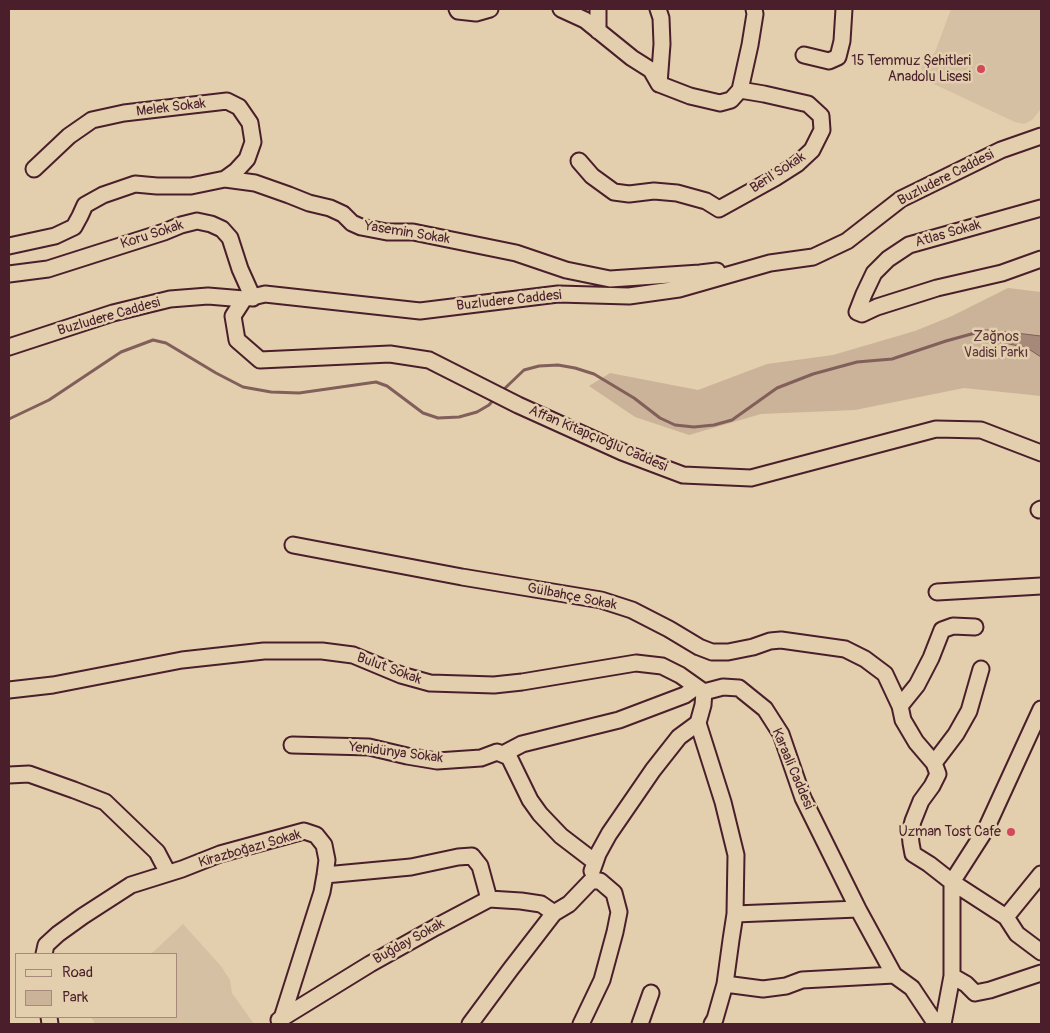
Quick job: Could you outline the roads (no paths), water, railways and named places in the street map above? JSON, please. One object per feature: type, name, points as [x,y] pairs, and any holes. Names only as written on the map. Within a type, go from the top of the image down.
[{"type":"street","points":[[456,9],[458,11],[476,13],[490,9]]},
{"type":"street","points":[[561,9],[586,20],[632,58],[651,70],[659,84],[690,96],[720,103],[732,100],[740,90],[750,45],[755,14],[754,9]]},
{"type":"street","points":[[598,9],[598,31]]},
{"type":"street","points":[[658,9],[661,18],[662,44],[659,84]]},
{"type":"street","points":[[804,55],[829,61],[838,57],[842,40],[844,9]]},
{"type":"street","name":"Beril Sokak","points":[[580,161],[592,176],[614,192],[629,194],[654,191],[677,193],[706,201],[719,209],[797,164],[812,150],[822,130],[821,116],[808,104],[740,90]]},
{"type":"street","name":"Melek Sokak","points":[[34,170],[68,136],[92,120],[124,113],[227,101],[239,108],[250,123],[253,142],[247,159],[225,179]]},
{"type":"street","name":"Buzludere Caddesi","points":[[9,347],[113,313],[170,299],[208,296],[248,298],[265,294],[420,311],[558,294],[629,296],[679,289],[770,263],[813,257],[847,241],[901,199],[1001,150],[1041,136]]},
{"type":"street","name":"Yasemin Sokak","points":[[9,246],[55,236],[74,227],[85,205],[103,194],[135,184],[191,186],[225,179],[255,183],[309,203],[330,208],[343,214],[352,223],[361,227],[387,232],[413,232],[516,253],[566,270],[610,279],[726,270],[740,272]]},
{"type":"street","name":"Atlas Sokak","points":[[1041,208],[909,245],[888,259],[874,273],[857,312],[862,314],[877,307],[937,288],[1002,273],[1041,259]]},
{"type":"street","name":"Koru Sokak","points":[[9,274],[48,269],[197,221],[222,229],[230,238],[248,298]]},
{"type":"street","name":"Affan Kitapçıoğlu Caddesi","points":[[248,298],[233,316],[237,340],[260,360],[390,354],[429,360],[518,405],[622,452],[683,475],[750,478],[936,429],[981,430],[1041,453]]},
{"type":"street","name":"Gülbahçe Sokak","points":[[293,545],[462,577],[601,600],[632,610],[699,647],[712,652],[728,652],[781,640],[845,649],[866,660],[885,674],[900,706],[903,720],[916,742],[934,763]]},
{"type":"street","points":[[937,592],[1041,586]]},
{"type":"street","points":[[900,706],[917,685],[931,658],[942,630],[953,626],[975,627]]},
{"type":"street","name":"Bulut Sokak","points":[[9,690],[53,685],[182,660],[264,650],[322,651],[353,655],[401,675],[430,683],[494,685],[636,663],[662,666],[700,690]]},
{"type":"street","points":[[981,669],[969,711],[956,734],[934,763],[938,774],[921,801],[913,821],[910,843],[914,854],[952,882],[1006,917],[1017,934],[1041,952]]},
{"type":"street","name":"Karaali Caddesi","points":[[503,754],[522,744],[620,720],[700,690],[723,687],[739,688],[765,709],[781,734],[803,798],[858,909],[894,975],[912,988],[936,1024]]},
{"type":"street","points":[[700,690],[703,706],[698,723],[723,802],[736,855],[735,914],[725,984],[712,1024]]},
{"type":"street","points":[[943,1024],[952,976],[952,882],[986,829],[1041,709]]},
{"type":"street","points":[[470,1024],[554,913],[569,904],[591,881],[598,854],[609,834],[653,770],[679,737],[698,723]]},
{"type":"street","name":"Yenidünya Sokak","points":[[292,745],[369,747],[437,761],[481,758],[497,752],[503,754]]},
{"type":"street","points":[[503,754],[510,757],[530,800],[540,814],[561,836],[595,862]]},
{"type":"street","points":[[9,775],[29,774],[105,802],[156,852],[168,873]]},
{"type":"street","name":"Kirazboğazı Sokak","points":[[44,953],[46,945],[58,934],[131,885],[220,854],[304,831],[316,835],[324,845],[327,860],[322,892],[279,1022]]},
{"type":"street","points":[[325,875],[411,867],[458,856],[472,856],[480,866],[490,899],[541,904],[554,913]]},
{"type":"street","points":[[1006,917],[1041,874]]},
{"type":"street","points":[[581,1024],[602,980],[615,932],[618,912],[614,893],[600,881],[591,881]]},
{"type":"street","name":"Buğday Sokak","points":[[279,1022],[420,936],[490,899]]},
{"type":"street","points":[[735,914],[858,909]]},
{"type":"street","points":[[952,976],[966,984],[975,993],[1041,973]]},
{"type":"street","points":[[725,984],[763,988],[786,986],[802,980],[894,975]]},
{"type":"street","points":[[640,1024],[651,993]]},
{"type":"waterway","points":[[501,392],[524,370],[539,366],[558,365],[594,374],[634,398],[660,418],[675,425],[694,427],[714,425],[732,420],[777,388],[813,374],[857,362],[892,359],[975,333]]},
{"type":"waterway","points":[[9,419],[49,400],[121,352],[153,340],[166,343],[243,387],[271,392],[299,393],[376,382],[387,386],[423,413],[438,418],[459,417],[477,412],[489,405],[495,398]]},
{"type":"place","name":"15 Temmuz Şehitleri Anadolu Lisesi","points":[[981,69]]},
{"type":"place","name":"Uzman Tost Cafe","points":[[1011,832]]},
{"type":"park label","name":"Zağnos Vadisi Parkı","points":[[996,346]]}]
